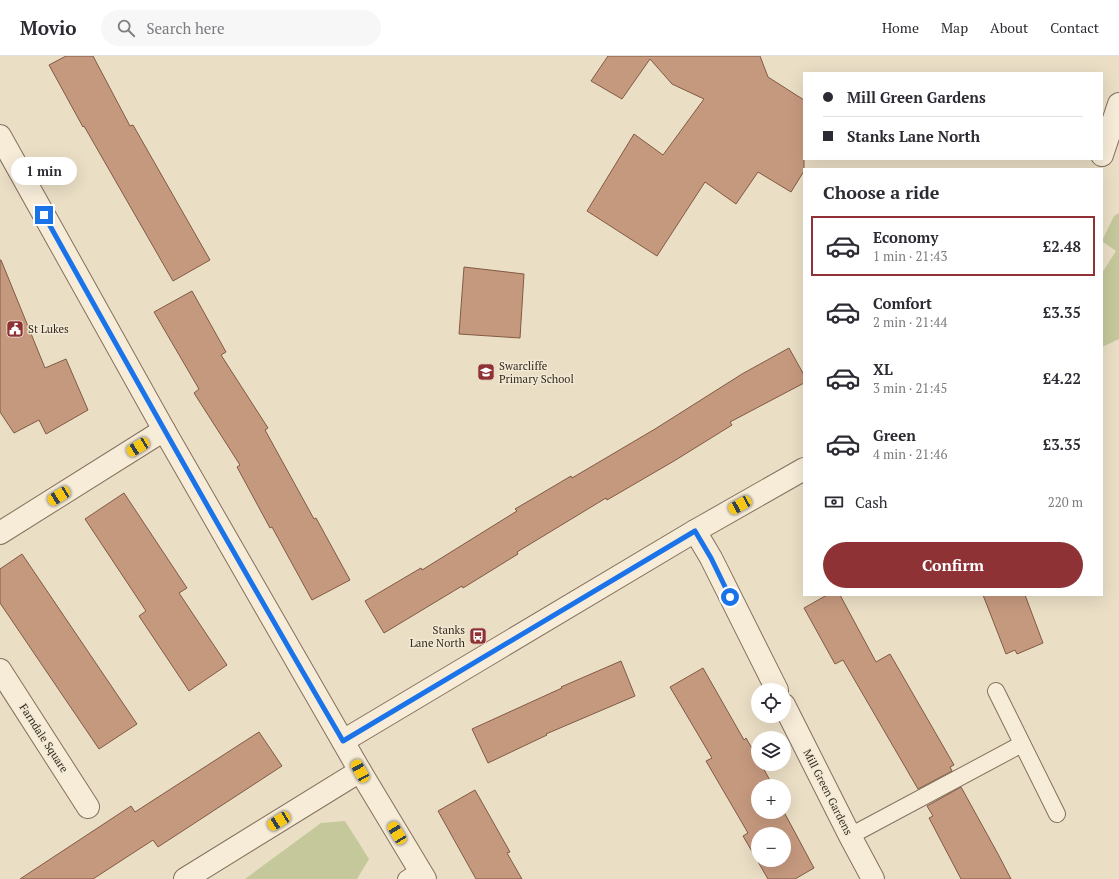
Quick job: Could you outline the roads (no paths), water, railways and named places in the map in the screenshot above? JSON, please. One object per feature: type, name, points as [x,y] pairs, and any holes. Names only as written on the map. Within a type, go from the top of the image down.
[{"type":"street","points":[[1104,157],[1119,104]]},
{"type":"street","points":[[0,136],[164,430],[360,771],[417,876]]},
{"type":"street","points":[[0,533],[164,430]]},
{"type":"street","points":[[343,741],[695,531],[803,470]]},
{"type":"street","points":[[695,531],[711,558],[774,683]]},
{"type":"street","name":"Farndale Square","points":[[0,670],[88,807]]},
{"type":"street","name":"Mill Green Gardens","points":[[791,719],[873,879]]},
{"type":"street","points":[[185,879],[360,771]]},
{"type":"lane","points":[[996,692],[1057,814]]},
{"type":"lane","points":[[850,836],[1022,744]]},
{"type":"place","name":"St Lukes","points":[[15,329]]},
{"type":"place","name":"Swarcliffe Primary School","points":[[486,372]]},
{"type":"place","name":"Stanks Lane North","points":[[478,636]]}]
